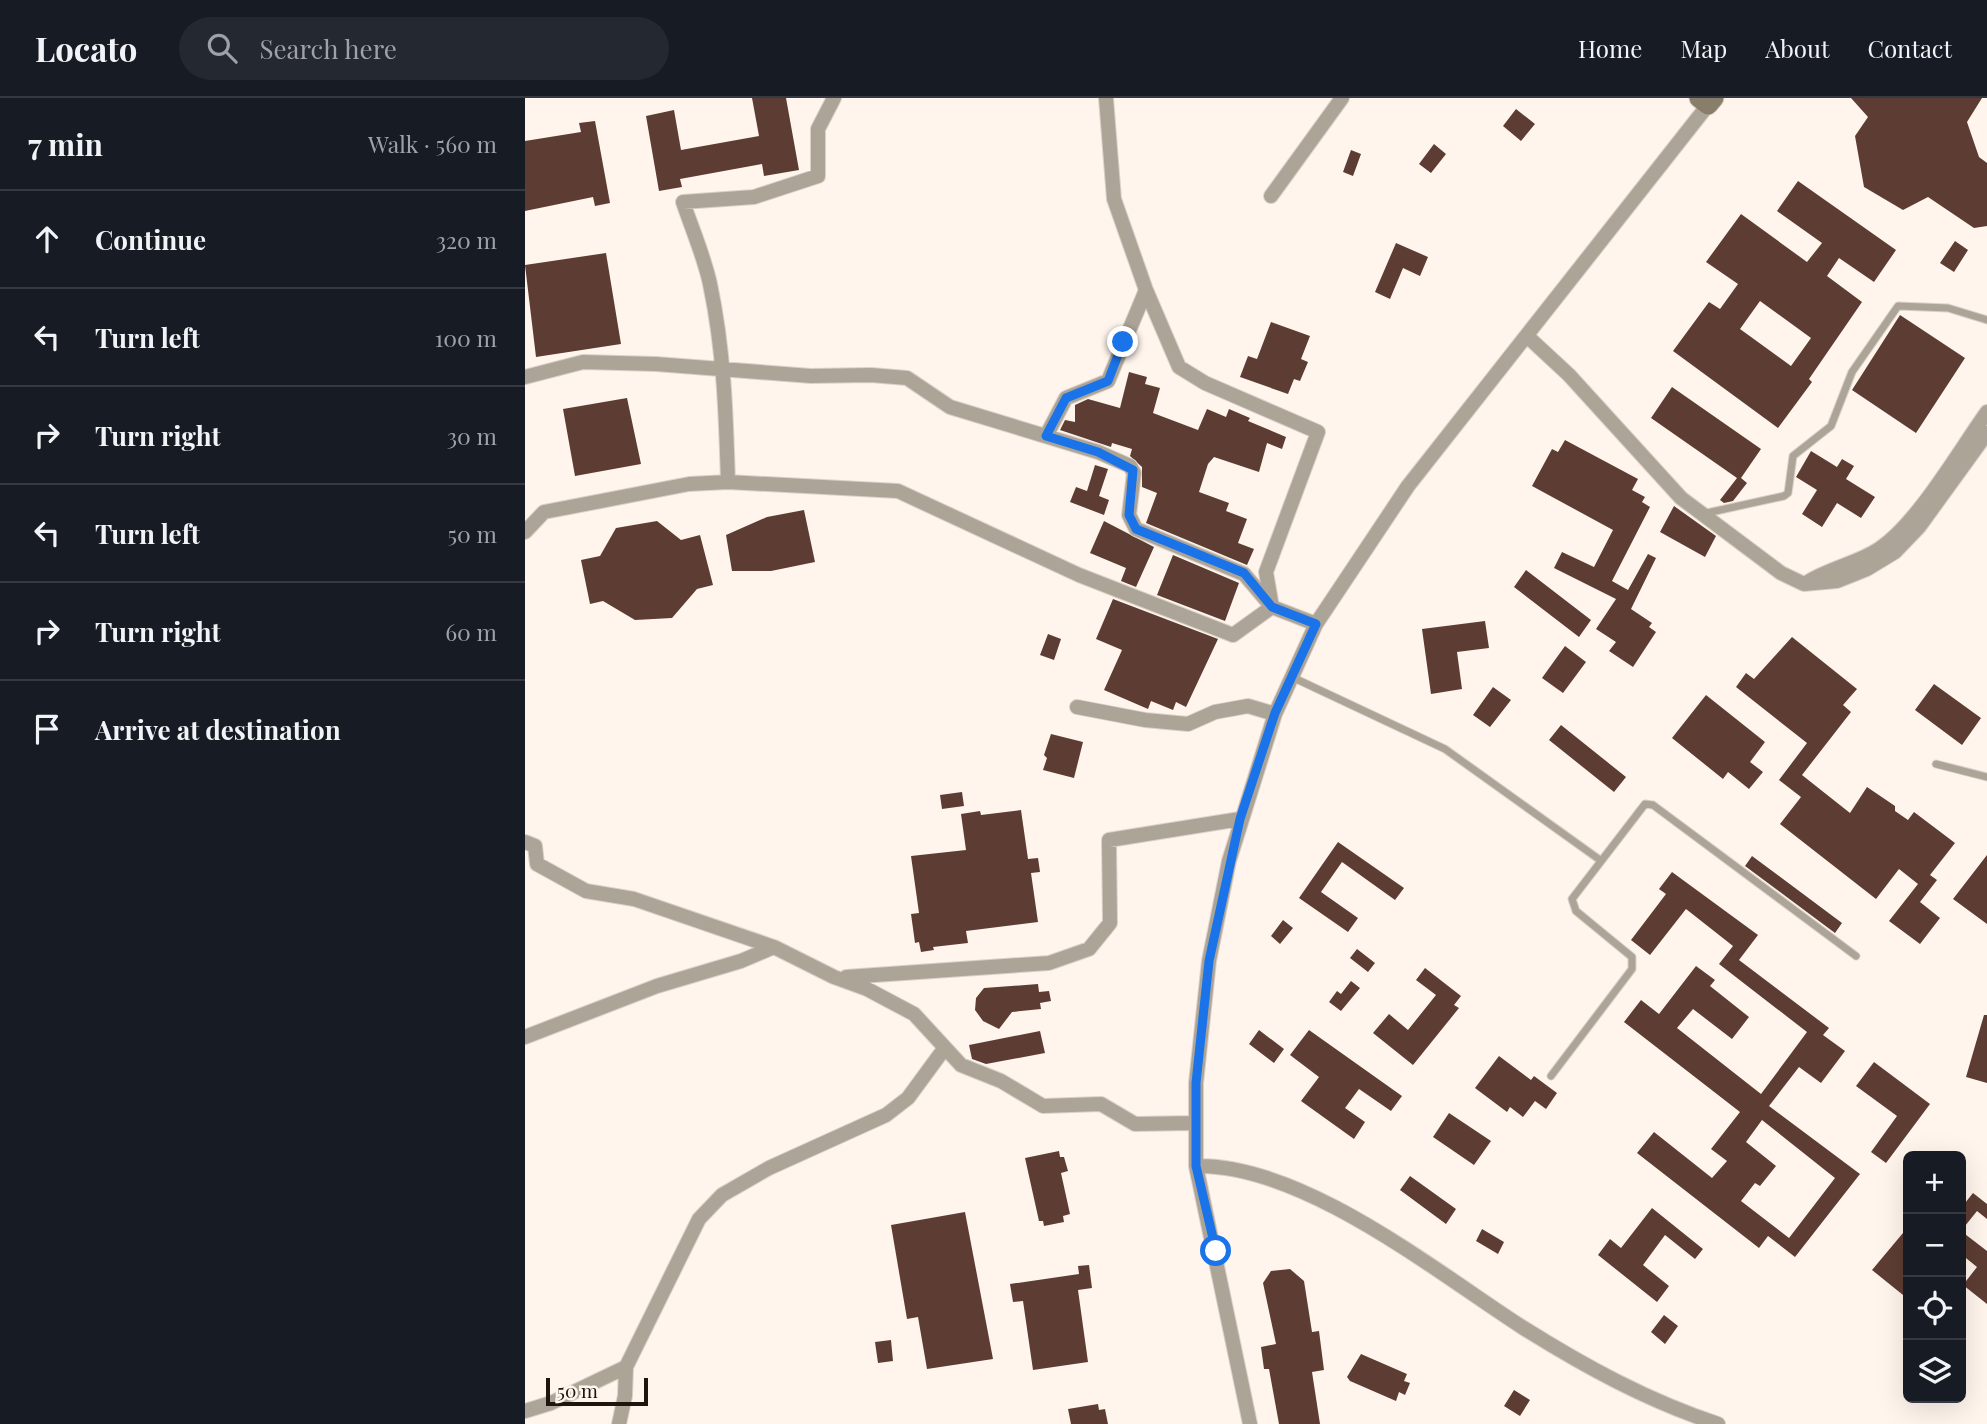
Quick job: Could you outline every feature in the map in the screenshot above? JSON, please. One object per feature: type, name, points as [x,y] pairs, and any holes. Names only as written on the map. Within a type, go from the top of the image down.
[{"type":"street","points":[[728,482],[724,369],[709,281],[683,202],[754,197],[818,176],[818,129],[834,98]]},
{"type":"street","points":[[1106,98],[1114,199],[1146,290],[1179,368],[1205,383],[1318,432],[1266,572],[1272,607]]},
{"type":"street","points":[[1271,196],[1342,98]]},
{"type":"street","points":[[1250,1424],[1196,1166],[1196,1083],[1209,961],[1240,819],[1275,713],[1294,678],[1316,624],[1408,486],[1528,337],[1707,100]]},
{"type":"street","points":[[1046,436],[1066,398],[1108,381],[1146,290]]},
{"type":"street","points":[[1528,337],[1569,375],[1681,498],[1781,573],[1804,584],[1837,581],[1867,569],[1895,552],[1919,527],[1987,433]]},
{"type":"street","points":[[525,377],[583,362],[811,376],[896,376],[916,382],[950,407],[1098,452],[1130,466],[1134,474],[1129,515],[1136,529],[1244,573],[1272,607],[1316,624]]},
{"type":"street","points":[[1804,584],[1823,572],[1862,559],[1891,540],[1922,503],[1987,412]]},
{"type":"street","points":[[525,532],[544,512],[689,484],[728,482],[898,491],[1079,575],[1233,635],[1272,607]]},
{"type":"street","points":[[1077,707],[1145,720],[1188,724],[1215,712],[1248,706],[1275,713]]},
{"type":"street","points":[[834,977],[996,968],[1061,960],[1089,949],[1110,923],[1109,840],[1240,819]]},
{"type":"street","points":[[525,842],[535,846],[537,864],[586,891],[634,899],[775,947],[834,977],[867,989],[914,1014],[961,1065],[1001,1081],[1043,1106],[1101,1104],[1135,1124],[1195,1123]]},
{"type":"street","points":[[525,1037],[657,986],[741,961],[775,947]]},
{"type":"street","points":[[619,1424],[625,1396],[626,1367],[699,1219],[710,1206],[748,1179],[886,1115],[908,1098],[944,1049]]},
{"type":"street","points":[[1196,1166],[1221,1166],[1313,1198],[1418,1256],[1566,1354],[1640,1394],[1718,1424]]},
{"type":"street","points":[[525,1411],[551,1403],[626,1367]]},
{"type":"lane","points":[[1701,514],[1788,493],[1793,456],[1831,426],[1852,372],[1898,306],[1948,307],[1987,320]]},
{"type":"lane","points":[[1294,678],[1445,749],[1600,860]]},
{"type":"lane","points":[[1936,764],[1987,777]]},
{"type":"lane","points":[[1551,1076],[1634,963],[1632,957],[1572,905],[1571,899],[1641,807],[1649,804],[1856,956]]},
{"type":"building","points":[[752,98],[786,98],[799,170],[764,176],[762,164],[680,179],[682,187],[659,191],[646,116],[674,110],[681,150],[759,136]]},
{"type":"building","points":[[1851,98],[1982,98],[1967,122],[1979,157],[1987,163],[1987,226],[1974,228],[1928,197],[1903,210],[1864,187],[1855,136],[1868,117]]},
{"type":"building","points":[[1516,109],[1535,124],[1521,141],[1503,126]]},
{"type":"building","points":[[595,121],[610,203],[595,206],[593,197],[525,211],[525,141],[581,132],[579,123]]},
{"type":"building","points":[[1434,144],[1446,154],[1431,173],[1419,164]]},
{"type":"building","points":[[1351,150],[1361,154],[1353,176],[1343,172]]},
{"type":"building","points":[[1798,181],[1896,250],[1874,282],[1839,258],[1827,276],[1862,302],[1809,379],[1812,382],[1778,428],[1673,351],[1709,302],[1720,309],[1738,284],[1706,262],[1741,214],[1807,262],[1822,243],[1777,211]],"holes":[[[1760,301],[1811,338],[1791,366],[1740,329]]]},
{"type":"building","points":[[1955,241],[1968,250],[1954,272],[1940,263]]},
{"type":"building","points":[[1396,243],[1428,257],[1420,276],[1403,268],[1390,299],[1375,292]]},
{"type":"building","points":[[606,253],[621,344],[536,357],[525,265]]},
{"type":"building","points":[[1900,315],[1965,358],[1916,433],[1852,390]]},
{"type":"building","points":[[1271,322],[1310,336],[1301,359],[1308,362],[1300,381],[1294,379],[1288,394],[1240,377],[1248,356],[1257,359]]},
{"type":"building","points":[[1129,372],[1147,377],[1145,384],[1160,388],[1153,413],[1198,430],[1207,409],[1226,417],[1229,409],[1250,418],[1248,421],[1286,437],[1282,449],[1267,443],[1259,472],[1214,457],[1208,464],[1199,492],[1229,503],[1226,511],[1247,519],[1238,543],[1254,549],[1247,565],[1146,523],[1157,493],[1142,487],[1142,467],[1130,456],[1132,449],[1112,443],[1111,447],[1060,430],[1065,420],[1075,422],[1075,405],[1088,399],[1120,408]]},
{"type":"building","points":[[1672,387],[1761,449],[1741,478],[1747,483],[1733,501],[1724,503],[1720,500],[1737,478],[1651,418]]},
{"type":"building","points":[[627,398],[641,464],[575,476],[563,409]]},
{"type":"building","points":[[1565,440],[1638,479],[1632,490],[1645,497],[1642,502],[1650,507],[1612,581],[1628,590],[1648,554],[1656,558],[1631,609],[1652,623],[1649,627],[1656,632],[1633,667],[1609,651],[1616,642],[1596,629],[1616,599],[1554,568],[1562,552],[1594,567],[1613,530],[1532,486],[1552,449],[1558,452]]},
{"type":"building","points":[[1811,451],[1837,467],[1842,459],[1854,466],[1846,479],[1875,497],[1861,518],[1837,503],[1822,527],[1802,514],[1817,490],[1796,477]]},
{"type":"building","points":[[1095,465],[1108,469],[1099,496],[1109,500],[1104,515],[1070,502],[1076,487],[1087,491]]},
{"type":"building","points":[[1674,506],[1716,536],[1705,557],[1660,532]]},
{"type":"building","points":[[804,510],[815,562],[771,571],[732,571],[726,535],[767,517]]},
{"type":"building","points":[[657,521],[681,540],[700,535],[713,585],[697,589],[672,618],[635,620],[603,601],[590,604],[581,560],[600,556],[616,528]]},
{"type":"building","points":[[1104,521],[1154,547],[1136,587],[1121,581],[1126,568],[1090,553]]},
{"type":"building","points":[[1173,555],[1239,583],[1225,621],[1157,595]]},
{"type":"building","points":[[1526,570],[1591,620],[1579,637],[1514,587]]},
{"type":"building","points":[[1113,599],[1218,639],[1186,707],[1176,702],[1173,710],[1151,701],[1148,709],[1104,690],[1122,650],[1096,639]]},
{"type":"building","points":[[1485,621],[1489,648],[1457,652],[1462,689],[1431,694],[1422,629]]},
{"type":"building","points":[[1048,634],[1061,639],[1054,660],[1040,655]]},
{"type":"building","points":[[1792,637],[1857,689],[1843,705],[1851,712],[1802,775],[1850,813],[1867,787],[1895,806],[1895,811],[1908,820],[1914,812],[1955,843],[1930,875],[1937,880],[1920,902],[1940,918],[1920,944],[1889,921],[1918,884],[1899,869],[1876,899],[1780,824],[1801,797],[1779,780],[1807,743],[1736,687],[1746,673],[1754,679]]},
{"type":"building","points":[[1565,646],[1586,662],[1563,693],[1542,678]]},
{"type":"building","points":[[1934,684],[1981,718],[1962,745],[1915,710]]},
{"type":"building","points":[[1493,687],[1511,700],[1490,727],[1473,715]]},
{"type":"building","points":[[1706,695],[1765,742],[1750,762],[1763,772],[1749,789],[1728,772],[1723,779],[1672,738]]},
{"type":"building","points":[[1561,725],[1626,777],[1614,792],[1549,740]]},
{"type":"building","points":[[1051,734],[1083,742],[1074,778],[1043,770],[1047,758],[1044,755]]},
{"type":"building","points":[[962,792],[964,806],[942,809],[940,795]]},
{"type":"building","points":[[1021,810],[1028,859],[1038,858],[1040,872],[1031,873],[1038,922],[966,931],[968,943],[933,947],[934,950],[921,952],[919,942],[915,943],[911,914],[919,913],[911,856],[966,850],[961,814],[980,811],[981,815]]},
{"type":"building","points":[[1338,842],[1404,888],[1395,900],[1342,862],[1321,892],[1358,918],[1348,932],[1299,898]]},
{"type":"building","points":[[1987,855],[1987,924],[1953,899]]},
{"type":"building","points":[[1752,856],[1842,923],[1835,933],[1745,866]]},
{"type":"building","points":[[1672,872],[1758,935],[1739,960],[1829,1028],[1823,1035],[1845,1051],[1821,1083],[1799,1067],[1769,1106],[1860,1174],[1795,1257],[1768,1236],[1759,1248],[1637,1153],[1654,1132],[1712,1178],[1727,1161],[1711,1149],[1740,1112],[1624,1022],[1641,1000],[1659,1014],[1696,966],[1715,980],[1710,986],[1749,1017],[1732,1039],[1693,1009],[1677,1028],[1761,1094],[1807,1032],[1719,964],[1733,946],[1686,909],[1650,955],[1631,940],[1666,894],[1659,889]],"holes":[[[1762,1120],[1835,1178],[1789,1238],[1741,1201],[1755,1183],[1760,1186],[1776,1166],[1746,1142]]]},
{"type":"building","points":[[1283,920],[1293,928],[1280,944],[1271,936]]},
{"type":"building","points":[[1357,949],[1375,963],[1368,972],[1350,958]]},
{"type":"building","points":[[1425,968],[1461,996],[1454,1005],[1459,1008],[1413,1065],[1373,1033],[1389,1014],[1408,1030],[1436,995],[1416,980]]},
{"type":"building","points":[[1351,981],[1360,988],[1341,1011],[1329,1002],[1337,991],[1341,994]]},
{"type":"building","points":[[1038,984],[1039,992],[1049,991],[1051,1001],[1040,1003],[1041,1009],[1012,1012],[999,1029],[983,1021],[975,1010],[976,998],[984,988]]},
{"type":"building","points":[[1984,1015],[1987,1015],[1987,1083],[1966,1077]]},
{"type":"building","points":[[1259,1030],[1284,1049],[1274,1063],[1249,1044]]},
{"type":"building","points":[[1309,1030],[1402,1096],[1391,1111],[1359,1089],[1345,1108],[1365,1122],[1354,1139],[1301,1101],[1319,1077],[1290,1055]]},
{"type":"building","points":[[1040,1031],[1045,1053],[986,1064],[972,1059],[969,1045]]},
{"type":"building","points":[[1499,1056],[1531,1080],[1534,1076],[1557,1093],[1546,1109],[1535,1101],[1523,1117],[1510,1107],[1507,1112],[1475,1088]]},
{"type":"building","points":[[1874,1062],[1930,1104],[1886,1163],[1871,1152],[1897,1116],[1856,1086]]},
{"type":"building","points":[[1449,1113],[1491,1141],[1474,1165],[1433,1137]]},
{"type":"building","points":[[1059,1151],[1068,1171],[1061,1173],[1070,1214],[1063,1216],[1064,1222],[1044,1226],[1043,1221],[1039,1221],[1025,1158]]},
{"type":"building","points":[[1410,1176],[1456,1209],[1446,1224],[1400,1190]]},
{"type":"building","points":[[1973,1193],[1987,1204],[1987,1219],[1977,1211],[1966,1225],[1966,1202]]},
{"type":"building","points":[[1652,1208],[1703,1249],[1695,1259],[1665,1235],[1643,1265],[1669,1286],[1657,1302],[1598,1255],[1610,1239],[1621,1248]]},
{"type":"building","points":[[965,1212],[993,1359],[927,1369],[918,1317],[907,1319],[891,1225]]},
{"type":"building","points":[[1482,1229],[1504,1242],[1498,1254],[1476,1241]]},
{"type":"building","points":[[1903,1233],[1903,1295],[1872,1270]]},
{"type":"building","points":[[1966,1235],[1987,1251],[1987,1304],[1966,1287],[1966,1281],[1977,1267],[1966,1258]]},
{"type":"building","points":[[1089,1265],[1092,1288],[1078,1290],[1088,1362],[1033,1370],[1023,1301],[1013,1302],[1010,1284],[1079,1274],[1078,1266]]},
{"type":"building","points":[[1290,1269],[1304,1281],[1312,1332],[1319,1331],[1324,1370],[1312,1372],[1320,1424],[1279,1424],[1269,1369],[1264,1369],[1261,1347],[1276,1344],[1263,1283],[1271,1271]]},
{"type":"building","points":[[1664,1315],[1678,1326],[1665,1344],[1651,1332]]},
{"type":"building","points":[[891,1340],[893,1361],[878,1363],[875,1342]]},
{"type":"building","points":[[1361,1354],[1407,1374],[1404,1381],[1410,1383],[1405,1395],[1399,1392],[1396,1401],[1350,1381],[1347,1377]]},
{"type":"building","points":[[1514,1390],[1530,1400],[1520,1416],[1504,1406]]},
{"type":"building","points":[[1098,1404],[1099,1410],[1105,1409],[1108,1424],[1071,1424],[1068,1409]]},
{"type":"route","points":[[1123,342],[1108,381],[1066,398],[1046,436],[1098,452],[1130,466],[1134,474],[1129,515],[1136,529],[1244,573],[1272,607],[1316,624],[1294,678],[1275,713],[1240,819],[1209,961],[1196,1083],[1196,1166],[1216,1251]]}]
